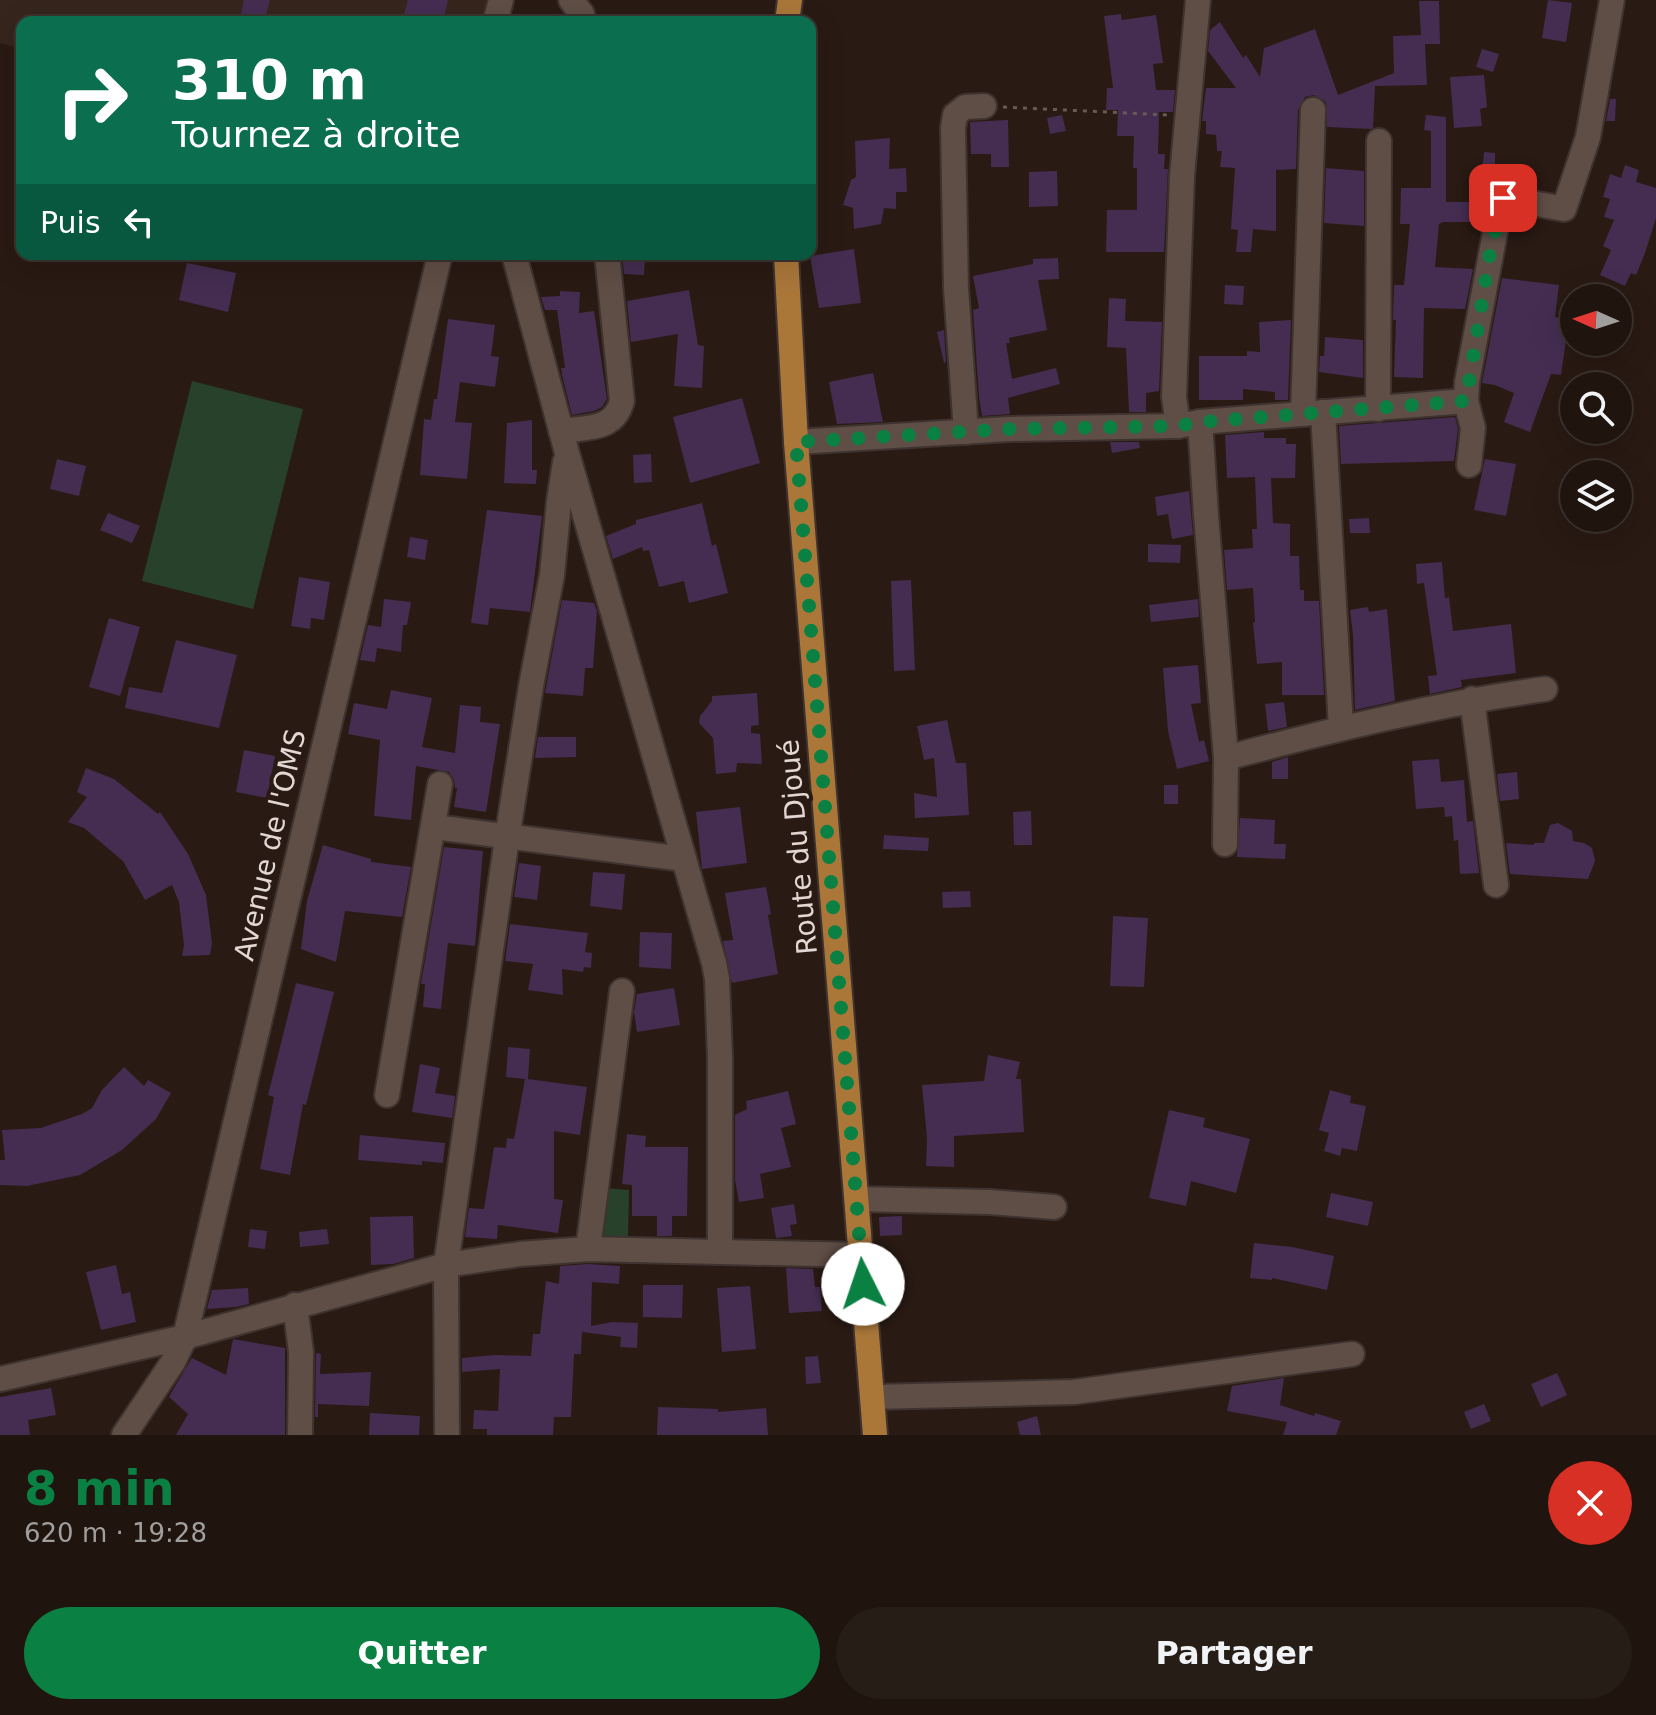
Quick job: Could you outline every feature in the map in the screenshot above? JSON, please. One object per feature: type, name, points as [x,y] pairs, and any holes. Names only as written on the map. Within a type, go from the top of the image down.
[{"type":"main road","name":"Route du Djoué","points":[[786,260],[796,442],[875,1435]]},
{"type":"street","points":[[1198,0],[1182,176],[1174,397],[1189,424],[1226,758],[1225,844]]},
{"type":"street","points":[[1469,465],[1473,428],[1466,401],[1501,201],[1503,198],[1511,199],[1564,209],[1588,137],[1612,0]]},
{"type":"street","points":[[966,432],[956,288],[953,128],[955,115],[965,107],[984,106]]},
{"type":"street","points":[[1313,110],[1313,413],[1341,728]]},
{"type":"street","points":[[1378,409],[1379,141]]},
{"type":"street","name":"Avenue de l'OMS","points":[[124,1435],[173,1362],[185,1337],[439,260]]},
{"type":"street","points":[[516,260],[564,442],[717,979],[720,1252]]},
{"type":"street","points":[[564,442],[610,422],[619,414],[622,401],[608,260]]},
{"type":"street","points":[[796,442],[1189,424],[1466,401]]},
{"type":"street","points":[[447,1435],[446,1265],[507,838],[552,575],[564,442]]},
{"type":"street","points":[[1226,758],[1472,699],[1545,689]]},
{"type":"street","points":[[1472,699],[1496,885]]},
{"type":"street","points":[[387,1095],[440,784]]},
{"type":"street","points":[[434,827],[684,859]]},
{"type":"street","points":[[588,1249],[622,991]]},
{"type":"street","points":[[857,1199],[1054,1207]]},
{"type":"street","points":[[0,1379],[185,1337],[446,1265],[520,1254],[588,1249],[860,1255]]},
{"type":"street","points":[[295,1305],[301,1352],[300,1435]]},
{"type":"street","points":[[872,1397],[1074,1392],[1352,1354]]},
{"type":"path","points":[[984,106],[1188,115]]},
{"type":"shaded area","points":[[0,0],[488,0],[484,16],[16,16],[16,47],[0,43]]},
{"type":"green space","points":[[192,381],[303,409],[253,609],[142,581]]},
{"type":"green space","points":[[603,1188],[629,1190],[628,1240],[599,1241]]},
{"type":"building","points":[[244,0],[270,0],[266,16],[240,16]]},
{"type":"building","points":[[408,0],[448,0],[444,16],[404,16]]},
{"type":"building","points":[[1548,0],[1572,3],[1566,42],[1542,38]]},
{"type":"building","points":[[1419,1],[1439,1],[1440,44],[1425,44],[1427,85],[1375,86],[1371,129],[1327,127],[1326,102],[1314,95],[1305,97],[1298,110],[1296,169],[1276,170],[1276,231],[1253,229],[1251,252],[1236,252],[1238,230],[1231,229],[1235,168],[1220,167],[1222,151],[1217,151],[1216,135],[1206,134],[1206,121],[1202,121],[1206,88],[1236,88],[1208,51],[1210,30],[1220,22],[1243,58],[1246,55],[1260,77],[1264,48],[1315,29],[1338,95],[1394,73],[1393,36],[1421,35]]},
{"type":"building","points":[[1121,14],[1122,20],[1156,15],[1163,63],[1153,64],[1156,90],[1175,90],[1173,112],[1159,112],[1158,154],[1165,154],[1164,169],[1168,169],[1164,252],[1106,252],[1107,210],[1137,210],[1134,136],[1117,136],[1118,110],[1106,110],[1107,88],[1113,88],[1104,16]]},
{"type":"building","points":[[1482,49],[1499,54],[1493,72],[1476,67]]},
{"type":"building","points":[[1484,75],[1487,107],[1480,109],[1482,126],[1454,128],[1450,77]]},
{"type":"building","points":[[1610,99],[1616,99],[1615,121],[1606,121]]},
{"type":"building","points":[[1062,115],[1066,131],[1050,134],[1047,118]]},
{"type":"building","points":[[1426,115],[1446,117],[1446,202],[1479,202],[1484,152],[1495,153],[1495,164],[1502,164],[1500,184],[1494,185],[1488,193],[1482,222],[1439,224],[1435,267],[1473,269],[1465,309],[1424,308],[1423,378],[1394,377],[1394,285],[1404,285],[1410,224],[1400,224],[1401,188],[1431,188],[1431,131],[1424,130]]},
{"type":"building","points":[[1008,120],[1009,167],[991,167],[991,154],[971,154],[970,122]]},
{"type":"building","points":[[890,138],[889,169],[906,168],[907,192],[896,192],[896,209],[884,208],[881,224],[854,229],[853,208],[843,205],[851,180],[856,177],[855,141]]},
{"type":"building","points":[[1625,165],[1639,170],[1636,182],[1656,188],[1656,218],[1636,275],[1631,273],[1626,284],[1600,275],[1611,250],[1603,246],[1614,220],[1604,217],[1610,199],[1603,197],[1610,174],[1621,178]]},
{"type":"building","points":[[1326,168],[1364,171],[1364,226],[1324,223]]},
{"type":"building","points":[[1057,171],[1058,206],[1029,207],[1029,172]]},
{"type":"building","points":[[854,249],[861,303],[819,308],[811,260],[816,260],[816,255]]},
{"type":"building","points":[[1058,258],[1059,279],[1038,280],[1047,330],[1009,338],[1010,343],[1006,343],[1012,379],[1056,368],[1060,384],[1008,398],[1010,414],[982,416],[973,310],[979,308],[973,276],[1033,264],[1033,259]]},
{"type":"building","points":[[623,260],[645,260],[644,275],[624,274]]},
{"type":"building","points":[[187,263],[236,273],[228,312],[179,300]]},
{"type":"building","points":[[1502,278],[1559,285],[1555,317],[1560,318],[1560,356],[1564,356],[1561,372],[1560,375],[1551,374],[1530,432],[1504,422],[1514,393],[1482,383]]},
{"type":"building","points":[[1225,285],[1244,286],[1243,305],[1224,304]]},
{"type":"building","points":[[689,290],[698,345],[704,346],[702,388],[674,386],[678,334],[631,342],[627,301]]},
{"type":"building","points":[[560,291],[580,292],[579,313],[594,311],[607,399],[602,407],[594,411],[572,415],[561,368],[565,368],[557,310],[545,310],[541,297],[560,296]]},
{"type":"building","points":[[1109,298],[1126,299],[1125,321],[1162,322],[1159,391],[1146,393],[1146,412],[1129,412],[1126,348],[1107,347]]},
{"type":"building","points":[[448,319],[495,325],[491,356],[499,357],[495,387],[460,382],[455,422],[472,423],[467,479],[420,475],[424,419],[431,420],[434,399],[437,399]]},
{"type":"building","points":[[1291,320],[1288,400],[1275,400],[1275,392],[1243,389],[1243,400],[1199,400],[1199,356],[1247,356],[1247,351],[1260,352],[1259,322]]},
{"type":"building","points":[[944,330],[946,362],[944,363],[937,332]]},
{"type":"building","points":[[1325,337],[1363,340],[1363,378],[1319,372]]},
{"type":"building","points":[[873,373],[883,422],[837,424],[829,382]]},
{"type":"building","points":[[742,398],[760,463],[690,483],[673,417]]},
{"type":"building","points":[[1455,417],[1458,429],[1454,461],[1341,464],[1339,426]]},
{"type":"building","points":[[532,420],[532,470],[537,470],[536,484],[504,483],[507,423]]},
{"type":"building","points":[[1264,432],[1264,438],[1286,438],[1286,444],[1296,444],[1295,478],[1271,478],[1273,523],[1290,524],[1290,556],[1299,556],[1300,590],[1304,590],[1304,601],[1319,601],[1324,695],[1282,695],[1282,662],[1257,664],[1253,588],[1227,590],[1224,550],[1253,548],[1252,529],[1257,529],[1255,477],[1227,478],[1225,435]]},
{"type":"building","points":[[1110,442],[1139,442],[1140,448],[1112,453]]},
{"type":"building","points":[[651,454],[652,482],[634,483],[633,455]]},
{"type":"building","points":[[57,459],[86,466],[79,496],[50,489]]},
{"type":"building","points":[[1485,459],[1516,464],[1506,516],[1474,510]]},
{"type":"building","points":[[1189,491],[1193,535],[1172,539],[1168,514],[1157,516],[1155,497]]},
{"type":"building","points":[[702,503],[728,593],[689,603],[684,581],[659,587],[649,550],[643,551],[642,547],[613,559],[606,536],[636,524],[636,520]]},
{"type":"building","points":[[487,510],[542,516],[530,612],[490,608],[488,625],[471,623]]},
{"type":"building","points":[[108,513],[140,526],[132,543],[100,530]]},
{"type":"building","points":[[1369,518],[1370,533],[1350,533],[1349,519]]},
{"type":"building","points":[[410,537],[428,540],[425,560],[407,557]]},
{"type":"building","points":[[1148,544],[1181,545],[1180,563],[1148,562]]},
{"type":"building","points":[[1442,562],[1445,598],[1449,597],[1453,631],[1511,624],[1516,673],[1461,680],[1462,687],[1430,694],[1428,676],[1437,675],[1424,583],[1417,584],[1416,564]]},
{"type":"building","points":[[299,577],[330,582],[324,620],[311,618],[310,629],[291,626]]},
{"type":"building","points":[[911,580],[915,670],[894,671],[891,581]]},
{"type":"building","points":[[384,599],[411,602],[407,625],[403,625],[401,652],[377,648],[375,662],[360,660],[368,625],[381,627]]},
{"type":"building","points":[[1198,599],[1199,617],[1151,622],[1149,605]]},
{"type":"building","points":[[562,600],[594,603],[597,611],[593,668],[585,668],[583,696],[545,693]]},
{"type":"building","points":[[1368,607],[1369,612],[1387,609],[1395,701],[1355,710],[1350,610]]},
{"type":"building","points":[[109,618],[140,627],[120,696],[89,687]]},
{"type":"building","points":[[176,640],[237,655],[219,728],[125,708],[129,687],[162,693]]},
{"type":"building","points":[[1198,665],[1201,703],[1191,704],[1199,742],[1204,740],[1209,761],[1177,769],[1168,731],[1163,668]]},
{"type":"building","points":[[391,690],[432,698],[422,747],[455,753],[460,705],[481,707],[480,722],[500,724],[486,812],[454,807],[457,788],[449,772],[416,766],[411,820],[374,816],[380,740],[348,734],[354,703],[387,709]]},
{"type":"building","points":[[757,693],[759,725],[751,726],[751,733],[760,734],[762,764],[737,763],[736,772],[716,774],[713,738],[699,723],[700,716],[712,701],[712,696]]},
{"type":"building","points":[[1284,702],[1287,727],[1268,731],[1265,704]]},
{"type":"building","points":[[947,720],[956,763],[966,763],[969,815],[915,818],[914,793],[937,797],[934,758],[924,760],[917,726]]},
{"type":"building","points":[[538,737],[576,737],[576,757],[535,758]]},
{"type":"building","points":[[244,750],[275,756],[267,798],[236,792]]},
{"type":"building","points":[[1288,757],[1288,779],[1272,779],[1272,762]]},
{"type":"building","points":[[1439,759],[1441,782],[1464,780],[1467,822],[1473,821],[1479,873],[1460,874],[1458,840],[1454,841],[1452,816],[1445,817],[1444,807],[1416,809],[1412,761]]},
{"type":"building","points":[[86,768],[114,779],[158,814],[160,812],[188,854],[206,895],[212,943],[210,955],[182,956],[184,945],[179,902],[172,885],[145,900],[123,861],[84,828],[68,822],[87,797],[77,792]]},
{"type":"building","points":[[1517,772],[1519,799],[1500,801],[1497,774]]},
{"type":"building","points":[[1164,785],[1178,785],[1178,804],[1164,804]]},
{"type":"building","points":[[740,807],[747,863],[702,869],[696,812]]},
{"type":"building","points":[[1031,811],[1032,845],[1014,845],[1013,812]]},
{"type":"building","points":[[1240,818],[1275,820],[1274,844],[1286,844],[1285,859],[1237,857]]},
{"type":"building","points":[[1558,823],[1572,831],[1573,841],[1592,848],[1595,861],[1588,879],[1510,874],[1506,843],[1544,843],[1550,825]]},
{"type":"building","points":[[884,835],[929,838],[928,851],[883,849]]},
{"type":"building","points":[[323,845],[371,859],[371,862],[411,867],[402,917],[345,911],[336,962],[301,949],[307,901]]},
{"type":"building","points":[[444,847],[483,851],[475,946],[448,943],[441,1009],[423,1007],[425,984],[421,984]]},
{"type":"building","points":[[519,863],[541,866],[537,900],[514,897]]},
{"type":"building","points":[[593,872],[625,874],[622,910],[590,906]]},
{"type":"building","points":[[766,887],[778,974],[732,983],[723,941],[733,940],[725,893]]},
{"type":"building","points":[[970,891],[971,907],[943,908],[942,892]]},
{"type":"building","points":[[1113,916],[1148,918],[1144,987],[1110,986]]},
{"type":"building","points":[[510,924],[588,933],[585,952],[592,953],[591,968],[584,967],[583,972],[562,969],[563,995],[528,990],[533,964],[505,961]]},
{"type":"building","points":[[640,932],[672,933],[671,969],[639,967]]},
{"type":"building","points":[[296,983],[334,992],[306,1105],[303,1104],[290,1175],[260,1169],[274,1097],[268,1095]]},
{"type":"building","points":[[674,988],[680,1025],[637,1032],[634,1012],[637,994]]},
{"type":"building","points":[[508,1047],[530,1049],[528,1079],[587,1087],[580,1135],[554,1131],[554,1199],[563,1200],[558,1233],[498,1225],[497,1239],[465,1237],[469,1208],[484,1209],[494,1147],[506,1148],[507,1138],[514,1139],[525,1079],[506,1077]]},
{"type":"building","points":[[988,1055],[1020,1062],[1016,1079],[1021,1079],[1024,1132],[954,1136],[954,1167],[926,1166],[922,1085],[984,1081]]},
{"type":"building","points":[[420,1064],[440,1068],[435,1093],[455,1096],[452,1118],[412,1112]]},
{"type":"building","points":[[124,1067],[144,1086],[148,1080],[171,1093],[156,1119],[122,1150],[80,1175],[27,1186],[0,1185],[0,1160],[5,1160],[2,1130],[41,1128],[82,1114],[92,1108],[102,1090]]},
{"type":"building","points":[[1330,1090],[1351,1096],[1350,1103],[1366,1106],[1357,1151],[1342,1148],[1340,1156],[1324,1151],[1329,1133],[1319,1130]]},
{"type":"building","points":[[788,1091],[796,1124],[781,1128],[791,1167],[760,1174],[764,1198],[739,1202],[735,1180],[735,1115],[747,1109],[746,1101]]},
{"type":"building","points":[[1169,1110],[1205,1118],[1203,1127],[1250,1139],[1236,1193],[1191,1181],[1186,1206],[1149,1198]]},
{"type":"building","points":[[627,1134],[646,1136],[645,1147],[688,1147],[687,1216],[672,1216],[672,1236],[657,1236],[657,1216],[632,1216],[632,1185],[622,1184]]},
{"type":"building","points":[[360,1135],[445,1143],[443,1163],[422,1161],[422,1165],[358,1160]]},
{"type":"building","points":[[1331,1193],[1373,1202],[1368,1226],[1326,1217]]},
{"type":"building","points":[[794,1204],[797,1224],[790,1225],[792,1236],[776,1238],[771,1208]]},
{"type":"building","points":[[413,1216],[414,1258],[393,1264],[371,1265],[370,1217]]},
{"type":"building","points":[[902,1216],[902,1235],[880,1236],[879,1217]]},
{"type":"building","points":[[250,1229],[267,1231],[265,1249],[248,1247]]},
{"type":"building","points":[[327,1229],[329,1244],[300,1247],[299,1232]]},
{"type":"building","points":[[1254,1243],[1334,1256],[1327,1290],[1272,1278],[1250,1278]]},
{"type":"building","points":[[116,1265],[122,1294],[130,1292],[136,1322],[101,1330],[86,1272]]},
{"type":"building","points":[[560,1266],[620,1266],[619,1284],[592,1282],[591,1326],[612,1322],[638,1323],[637,1348],[620,1347],[621,1337],[582,1332],[581,1354],[574,1354],[571,1417],[554,1417],[553,1435],[487,1435],[487,1429],[473,1429],[474,1410],[498,1411],[500,1369],[462,1372],[462,1358],[531,1356],[533,1334],[540,1334],[546,1281],[559,1284]]},
{"type":"building","points":[[786,1268],[813,1269],[815,1287],[820,1287],[822,1311],[789,1313]]},
{"type":"building","points":[[643,1285],[683,1285],[682,1318],[643,1317]]},
{"type":"building","points":[[750,1286],[756,1349],[722,1352],[717,1288]]},
{"type":"building","points":[[248,1288],[249,1304],[207,1309],[212,1290]]},
{"type":"building","points":[[233,1339],[285,1348],[285,1435],[176,1435],[188,1414],[169,1397],[174,1388],[192,1358],[226,1375]]},
{"type":"building","points":[[316,1353],[321,1354],[320,1374],[371,1372],[369,1406],[318,1404],[318,1417],[315,1417]]},
{"type":"building","points":[[818,1356],[821,1383],[806,1384],[805,1357]]},
{"type":"building","points":[[1557,1373],[1567,1395],[1541,1407],[1531,1384]]},
{"type":"building","points":[[1284,1378],[1280,1405],[1341,1421],[1336,1435],[1283,1435],[1287,1422],[1227,1411],[1232,1386]]},
{"type":"building","points":[[51,1388],[56,1415],[28,1420],[30,1435],[0,1435],[0,1397]]},
{"type":"building","points":[[1484,1404],[1491,1421],[1471,1429],[1464,1412]]},
{"type":"building","points":[[658,1407],[718,1409],[718,1412],[766,1408],[768,1435],[657,1435]]},
{"type":"building","points":[[370,1413],[420,1416],[419,1435],[369,1435]]},
{"type":"building","points":[[1037,1416],[1041,1435],[1020,1435],[1017,1422]]},
{"type":"route","points":[[863,1284],[796,442],[1009,429],[1178,426],[1466,401],[1490,253],[1503,198]]}]
